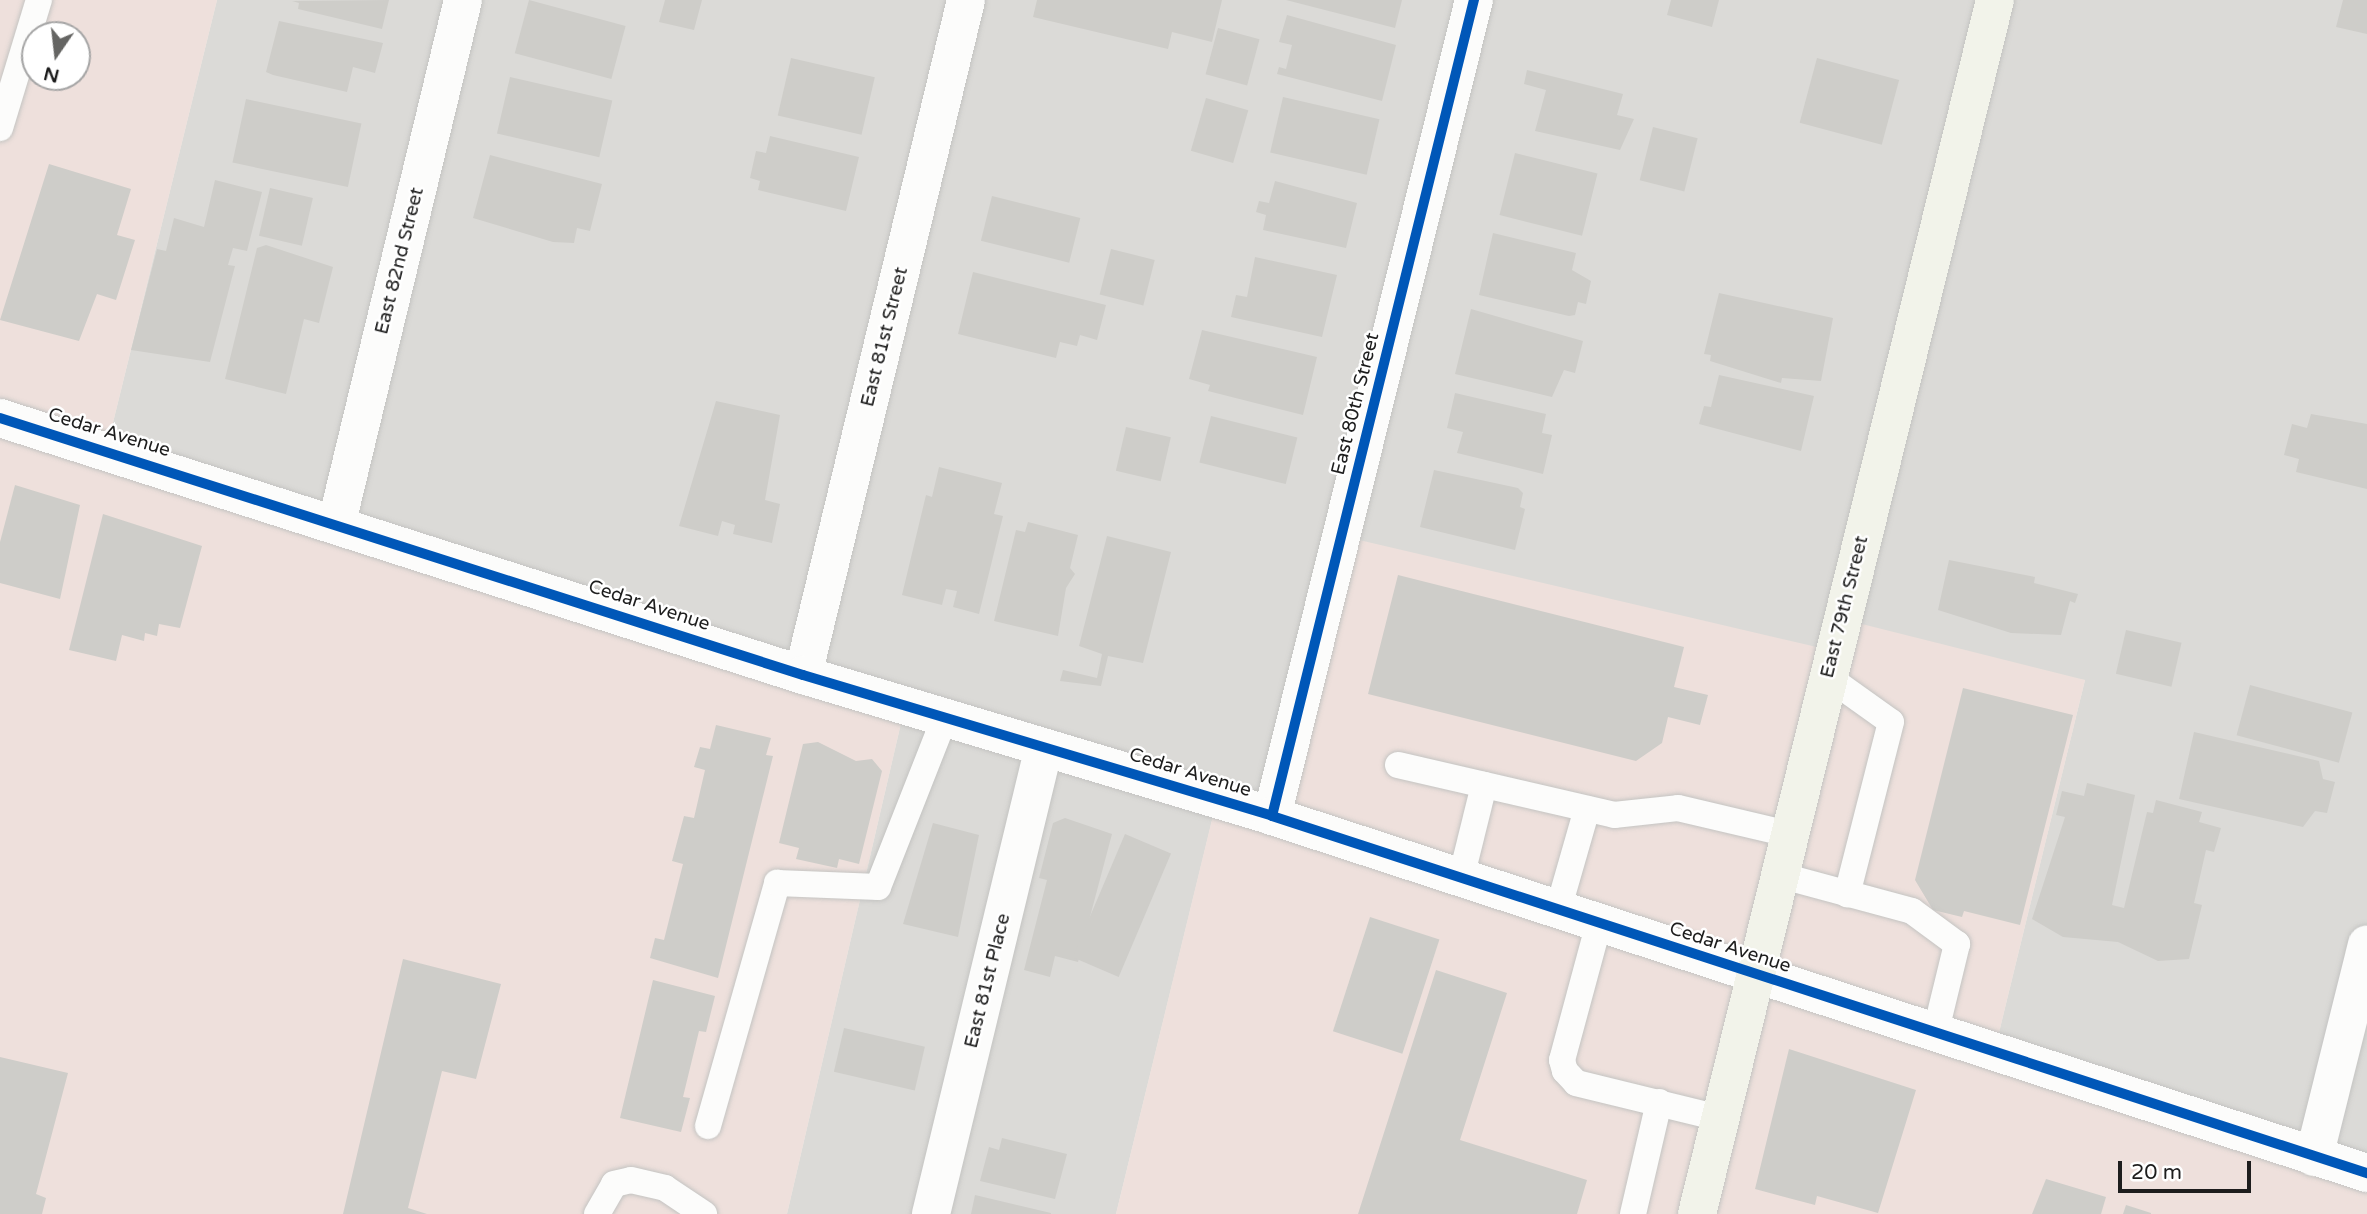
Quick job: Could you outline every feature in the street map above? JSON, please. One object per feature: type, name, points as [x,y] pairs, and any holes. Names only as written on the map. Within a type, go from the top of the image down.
[{"type":"main road","name":"East 79th Street","points":[[1697,1214],[1995,0]]},
{"type":"street","name":"East 82nd Street","points":[[337,522],[463,0]]},
{"type":"street","name":"East 81st Street","points":[[803,675],[966,0]]},
{"type":"street","name":"East 80th Street","points":[[1272,816],[1474,0]]},
{"type":"street","name":"Cedar Avenue","points":[[0,418],[337,522],[803,675],[1272,816],[2367,1173]]},
{"type":"street","name":"East 81st Place","points":[[931,1214],[1044,747]]},
{"type":"street","points":[[2314,1157],[2367,945]]},
{"type":"lane","points":[[0,128],[39,0]]},
{"type":"lane","points":[[1828,677],[1891,722],[1847,894]]},
{"type":"lane","points":[[708,1126],[777,883],[878,887],[945,717]]},
{"type":"lane","points":[[1398,765],[1614,815],[1678,808],[1789,834]]},
{"type":"lane","points":[[1461,878],[1484,785]]},
{"type":"lane","points":[[1558,910],[1587,809]]},
{"type":"lane","points":[[1779,876],[1912,911],[1957,944],[1935,1034]]},
{"type":"lane","points":[[1599,923],[1562,1060],[1564,1071],[1576,1083],[1720,1118]]},
{"type":"lane","points":[[1633,1214],[1659,1102]]},
{"type":"lane","points":[[598,1212],[614,1184],[631,1180],[665,1188],[704,1214]]},
{"type":"shaded area","points":[[0,0],[217,0],[106,451],[905,706],[787,1214],[0,1214]]},
{"type":"shaded area","points":[[217,0],[2367,0],[2367,1173],[1994,1053],[2085,680],[1834,651],[1272,816],[1217,800],[1116,1214],[787,1214],[905,706],[106,451]]},
{"type":"shaded area","points":[[1342,536],[1834,651],[1842,619],[2085,680],[1994,1053],[2367,1173],[2367,1214],[1116,1214],[1217,799],[1272,816]]},
{"type":"building","points":[[389,0],[382,29],[298,9],[299,3],[292,1]]},
{"type":"building","points":[[529,0],[626,26],[611,79],[515,53]]},
{"type":"building","points":[[665,0],[702,0],[694,30],[659,22]]},
{"type":"building","points":[[1037,0],[1222,0],[1212,42],[1172,32],[1168,49],[1033,17]]},
{"type":"building","points":[[1286,0],[1402,0],[1395,28]]},
{"type":"building","points":[[1671,0],[1719,0],[1712,27],[1667,15]]},
{"type":"building","points":[[2343,0],[2367,0],[2367,34],[2336,27]]},
{"type":"building","points":[[1287,15],[1396,45],[1382,101],[1277,74],[1279,67],[1286,69],[1292,45],[1279,42]]},
{"type":"building","points":[[279,21],[383,43],[375,73],[353,67],[347,92],[266,72]]},
{"type":"building","points":[[1218,28],[1260,39],[1247,85],[1206,74]]},
{"type":"building","points":[[791,58],[875,77],[862,135],[778,115]]},
{"type":"building","points":[[1817,58],[1899,80],[1882,145],[1800,123]]},
{"type":"building","points":[[1527,70],[1623,94],[1617,115],[1634,119],[1620,150],[1535,131],[1546,90],[1524,84]]},
{"type":"building","points":[[510,77],[612,101],[599,157],[497,134]]},
{"type":"building","points":[[1283,97],[1379,119],[1367,175],[1270,153]]},
{"type":"building","points":[[1206,98],[1248,110],[1233,163],[1191,151]]},
{"type":"building","points":[[246,99],[361,124],[348,187],[232,163]]},
{"type":"building","points":[[1653,127],[1698,138],[1684,191],[1640,180]]},
{"type":"building","points":[[770,136],[859,157],[846,211],[758,190],[760,181],[750,178],[756,151],[766,153]]},
{"type":"building","points":[[1515,153],[1597,174],[1582,236],[1500,215]]},
{"type":"building","points":[[490,155],[602,184],[590,231],[577,228],[574,243],[553,242],[473,218]]},
{"type":"building","points":[[49,164],[131,189],[117,235],[135,240],[116,300],[97,294],[79,341],[0,320]]},
{"type":"building","points":[[215,180],[262,192],[247,251],[233,248],[228,265],[235,266],[210,362],[131,350],[157,249],[166,251],[174,218],[204,227]]},
{"type":"building","points":[[1275,181],[1357,203],[1346,248],[1263,230],[1266,215],[1256,212],[1259,201],[1269,203]]},
{"type":"building","points":[[270,188],[313,198],[302,246],[259,236]]},
{"type":"building","points":[[992,196],[1080,218],[1069,263],[981,241]]},
{"type":"building","points":[[1493,233],[1576,253],[1572,270],[1591,281],[1586,304],[1578,302],[1575,315],[1569,316],[1479,295]]},
{"type":"building","points":[[266,245],[333,267],[319,323],[304,319],[286,394],[225,379],[257,248]]},
{"type":"building","points":[[1111,249],[1155,260],[1143,305],[1100,295]]},
{"type":"building","points":[[1255,257],[1337,275],[1322,337],[1231,317],[1236,295],[1247,297]]},
{"type":"building","points":[[973,272],[1106,305],[1097,340],[1080,335],[1077,346],[1060,342],[1056,358],[958,334]]},
{"type":"building","points":[[1719,293],[1833,318],[1821,381],[1782,378],[1781,383],[1710,361],[1711,355],[1704,354]]},
{"type":"building","points":[[1471,309],[1583,341],[1575,373],[1564,370],[1552,397],[1455,374]]},
{"type":"building","points":[[1202,330],[1317,357],[1303,415],[1208,391],[1210,385],[1189,379]]},
{"type":"building","points":[[1719,375],[1814,396],[1801,451],[1699,424],[1704,406],[1711,407]]},
{"type":"building","points":[[1455,393],[1546,414],[1542,433],[1552,435],[1543,474],[1457,453],[1463,432],[1447,428]]},
{"type":"building","points":[[716,401],[780,415],[765,500],[780,504],[772,543],[733,534],[735,525],[722,521],[718,536],[679,526]]},
{"type":"building","points":[[2311,414],[2367,424],[2367,489],[2296,472],[2299,459],[2284,455],[2292,424],[2307,428]]},
{"type":"building","points":[[1211,416],[1297,438],[1286,484],[1199,463]]},
{"type":"building","points":[[1126,427],[1171,437],[1161,481],[1116,471]]},
{"type":"building","points":[[939,467],[1002,483],[994,514],[1003,516],[979,614],[953,607],[957,591],[946,589],[942,605],[902,595],[926,495],[932,497]]},
{"type":"building","points":[[1434,470],[1518,488],[1523,493],[1520,507],[1525,509],[1515,550],[1420,527]]},
{"type":"building","points":[[15,485],[80,505],[60,599],[0,583],[0,542]]},
{"type":"building","points":[[103,514],[202,546],[180,628],[159,624],[157,636],[145,633],[144,641],[122,635],[116,661],[69,650]]},
{"type":"building","points":[[1028,522],[1078,535],[1070,568],[1075,574],[1066,588],[1058,636],[994,621],[1016,530],[1025,532]]},
{"type":"building","points":[[1107,536],[1171,552],[1143,663],[1108,656],[1101,686],[1060,681],[1063,670],[1097,678],[1102,654],[1079,646]]},
{"type":"building","points":[[1949,560],[2035,577],[2034,583],[2078,594],[2075,603],[2070,601],[2061,635],[2011,633],[1938,610]]},
{"type":"building","points":[[1398,575],[1684,647],[1674,687],[1708,695],[1700,725],[1668,717],[1662,743],[1636,761],[1368,694]]},
{"type":"building","points":[[2126,630],[2182,643],[2171,687],[2116,674]]},
{"type":"building","points":[[2250,685],[2352,712],[2339,763],[2237,735]]},
{"type":"building","points":[[1963,688],[2073,715],[2020,925],[1964,911],[1962,917],[1933,910],[1915,880]]},
{"type":"building","points":[[716,725],[771,738],[766,755],[773,756],[718,978],[650,958],[655,938],[664,940],[683,864],[672,861],[684,816],[694,818],[705,770],[694,767],[700,747],[710,749]]},
{"type":"building","points":[[2194,732],[2319,761],[2323,779],[2335,782],[2327,813],[2315,811],[2303,827],[2179,799]]},
{"type":"building","points":[[818,742],[856,761],[872,759],[882,771],[859,864],[839,859],[837,868],[796,859],[799,848],[779,843],[803,744]]},
{"type":"building","points":[[2087,783],[2135,795],[2112,905],[2124,908],[2147,812],[2153,813],[2156,800],[2202,812],[2199,822],[2221,828],[2214,852],[2206,850],[2194,903],[2202,905],[2189,959],[2158,961],[2118,942],[2063,937],[2032,919],[2065,817],[2056,815],[2062,791],[2084,796]]},
{"type":"building","points":[[1065,818],[1112,834],[1078,962],[1055,956],[1050,977],[1024,970],[1047,880],[1039,878],[1053,823]]},
{"type":"building","points":[[933,823],[979,835],[958,937],[903,924]]},
{"type":"building","points":[[1125,834],[1171,854],[1119,977],[1073,957]]},
{"type":"building","points":[[1370,917],[1439,940],[1402,1054],[1333,1031]]},
{"type":"building","points":[[403,959],[501,984],[476,1079],[442,1071],[408,1208],[427,1214],[343,1214]]},
{"type":"building","points":[[1436,970],[1507,993],[1460,1140],[1587,1180],[1577,1214],[1358,1214]]},
{"type":"building","points":[[653,980],[715,996],[706,1032],[699,1031],[683,1097],[690,1098],[681,1132],[620,1118]]},
{"type":"building","points":[[844,1028],[925,1047],[915,1091],[834,1072]]},
{"type":"building","points":[[1789,1049],[1916,1090],[1878,1213],[1817,1196],[1815,1205],[1755,1189]]},
{"type":"building","points":[[0,1057],[68,1073],[36,1194],[46,1198],[42,1214],[0,1214]]},
{"type":"building","points":[[1002,1138],[1067,1154],[1055,1199],[980,1181],[989,1147],[999,1150]]},
{"type":"building","points":[[2046,1179],[2106,1197],[2101,1214],[2032,1214]]},
{"type":"building","points":[[975,1195],[1051,1213],[1051,1214],[971,1214]]},
{"type":"building","points":[[2126,1205],[2151,1213],[2151,1214],[2123,1214]]},
{"type":"cycle path","points":[[1272,816],[1474,0]]},
{"type":"cycle path","points":[[0,418],[803,675],[1272,816],[2367,1173]]}]
